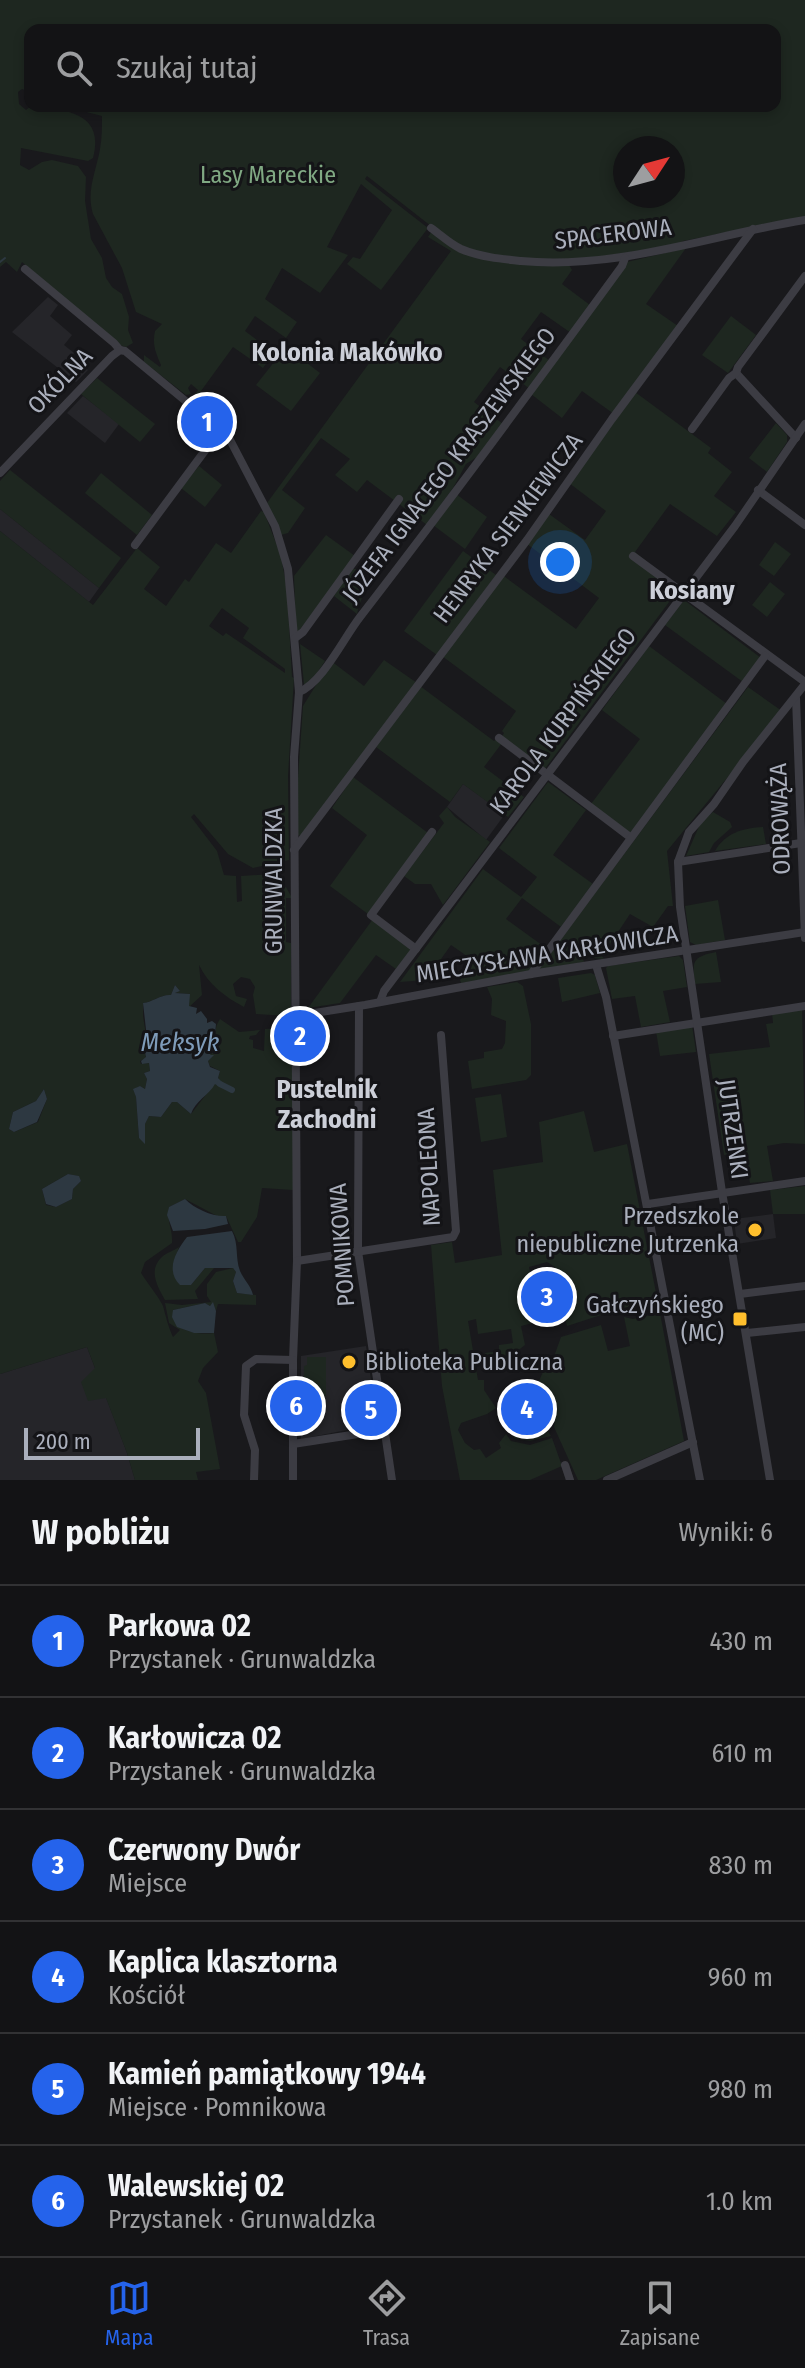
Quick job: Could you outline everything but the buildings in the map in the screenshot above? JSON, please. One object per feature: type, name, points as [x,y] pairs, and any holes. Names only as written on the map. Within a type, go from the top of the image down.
[{"type":"street","name":"SPACEROWA","points":[[431,228],[458,248],[474,254],[509,260],[573,262],[625,258],[805,220]]},
{"type":"street","name":"HENRYKA SIENKIEWICZA","points":[[294,851],[527,540],[753,229]]},
{"type":"street","name":"JÓZEFA IGNACEGO KRASZEWSKIEGO","points":[[299,692],[309,688],[317,679],[345,636],[516,410],[625,258]]},
{"type":"street","name":"GRUNWALDZKA","points":[[25,269],[114,343],[118,351],[128,353],[221,429],[241,458],[280,541],[287,563],[299,692],[294,757],[297,1261],[293,1480]]},
{"type":"street","points":[[692,429],[805,276]]},
{"type":"street","name":"OKÓLNA","points":[[0,473],[118,351]]},
{"type":"street","points":[[736,373],[796,438]]},
{"type":"street","name":"KAROLA KURPIŃSKIEGO","points":[[380,1002],[384,991],[740,518],[805,424]]},
{"type":"street","points":[[135,545],[221,429]]},
{"type":"street","points":[[758,490],[805,525]]},
{"type":"street","points":[[295,638],[303,632],[399,499]]},
{"type":"street","points":[[633,556],[805,683]]},
{"type":"street","points":[[531,974],[765,656]]},
{"type":"street","name":"JUTRZENKI","points":[[770,1480],[686,952],[678,862],[689,832],[805,683]]},
{"type":"street","name":"ODROWĄŻA","points":[[796,697],[805,934]]},
{"type":"street","points":[[499,738],[630,837]]},
{"type":"street","points":[[416,949],[371,915],[432,832]]},
{"type":"street","points":[[678,862],[801,843]]},
{"type":"street","name":"MIECZYSŁAWA KARŁOWICZA","points":[[296,1016],[531,974],[805,934]]},
{"type":"street","points":[[596,965],[648,1204],[700,1480]]},
{"type":"street","name":"POMNIKOWA","points":[[359,1006],[358,1251],[392,1480]]},
{"type":"street","points":[[613,1036],[805,1006]]},
{"type":"street","name":"NAPOLEONA","points":[[297,1261],[448,1239],[456,1231],[441,1035]]},
{"type":"street","points":[[648,1204],[805,1181]]},
{"type":"street","points":[[740,1294],[805,1286]]},
{"type":"street","points":[[747,1333],[805,1327]]},
{"type":"street","points":[[254,1480],[255,1450],[244,1415],[246,1366],[256,1359],[293,1360]]},
{"type":"street","points":[[293,1444],[384,1430]]},
{"type":"street","points":[[607,1480],[693,1442]]},
{"type":"street","points":[[565,1465],[570,1480]]},
{"type":"shaded area","points":[[48,297],[58,305],[50,316],[72,335],[64,345],[74,353],[71,357],[88,370],[76,382],[12,332]]},
{"type":"shaded area","points":[[83,396],[119,424],[105,443],[67,413]]},
{"type":"shaded area","points":[[0,509],[99,588],[89,602],[0,531]]},
{"type":"shaded area","points":[[463,784],[505,814],[486,840],[447,807]]},
{"type":"shaded area","name":"Przedszkole niepubliczne Jutrzenka","points":[[773,1214],[776,1238],[737,1244],[734,1219]]},
{"type":"shaded area","points":[[366,1346],[377,1421],[375,1427],[301,1439],[301,1356]]},
{"type":"shaded area","points":[[87,1347],[135,1480],[0,1480],[0,1374]]},
{"type":"green space","name":"Lasy Mareckie","points":[[0,0],[805,0],[805,217],[683,241],[674,246],[560,262],[482,254],[454,244],[367,176],[365,179],[428,228],[381,290],[347,264],[353,257],[360,259],[392,210],[361,184],[327,247],[348,255],[320,293],[282,268],[265,299],[297,322],[286,338],[255,316],[245,331],[274,353],[263,368],[233,347],[193,402],[192,398],[198,390],[191,384],[188,388],[191,394],[186,395],[144,362],[144,355],[161,365],[154,341],[155,331],[162,324],[136,312],[122,268],[93,214],[91,189],[101,145],[102,116],[86,112],[781,112],[781,24],[24,24],[24,90],[18,92],[19,104],[24,112],[69,112],[80,116],[93,131],[95,143],[93,158],[88,161],[21,148],[20,165],[29,170],[52,160],[78,166],[86,177],[85,201],[91,239],[102,258],[106,278],[122,294],[133,343],[126,347],[120,345],[22,262],[17,272],[6,262],[0,267]]},
{"type":"green space","points":[[432,231],[471,254],[569,265],[572,270],[562,284],[590,305],[571,333],[541,312],[521,339],[550,361],[530,389],[500,367],[474,402],[503,424],[477,457],[466,464],[427,525],[367,480],[357,492],[335,475],[350,459],[321,438],[282,490],[305,508],[288,533],[281,535],[267,503],[451,251],[428,237]]},
{"type":"green space","points":[[686,248],[646,304],[678,326],[614,414],[582,391],[562,418],[531,394],[627,262]]},
{"type":"green space","points":[[731,316],[756,335],[728,373],[702,355]]},
{"type":"green space","points":[[286,347],[320,373],[291,411],[256,385]]},
{"type":"green space","points":[[97,378],[155,424],[140,442],[81,394]]},
{"type":"green space","points":[[635,392],[711,448],[708,453],[732,472],[714,496],[736,512],[717,536],[670,504],[635,552],[676,585],[686,586],[678,596],[675,594],[544,770],[501,738],[502,731],[516,711],[442,656],[501,574],[576,629],[599,598],[527,544],[549,514],[585,540],[606,511],[569,483]]},
{"type":"green space","points":[[776,423],[787,435],[787,442],[767,472],[749,458]]},
{"type":"green space","points":[[199,466],[222,485],[205,507],[181,488]]},
{"type":"green space","points":[[10,470],[121,558],[99,588],[0,509],[0,481]]},
{"type":"green space","points":[[101,473],[152,515],[137,535],[85,493]]},
{"type":"green space","points":[[456,494],[487,517],[465,549],[433,525]]},
{"type":"green space","points":[[261,511],[264,512],[281,556],[294,678],[288,776],[289,860],[253,868],[228,854],[194,814],[191,817],[217,851],[224,875],[236,876],[237,902],[242,901],[241,876],[272,874],[278,890],[286,887],[292,898],[286,898],[286,942],[291,943],[291,1011],[288,1016],[256,1014],[255,987],[250,979],[241,977],[233,984],[236,996],[247,999],[244,1007],[218,989],[199,965],[202,995],[188,1008],[179,1001],[190,994],[175,993],[180,991],[175,985],[171,995],[143,1003],[148,1048],[143,1044],[146,1058],[140,1061],[141,1064],[149,1063],[150,1071],[144,1073],[147,1079],[145,1089],[140,1086],[134,1089],[139,1138],[145,1143],[145,1124],[149,1116],[161,1117],[172,1102],[177,1102],[191,1114],[215,1083],[218,1086],[221,1082],[218,1078],[220,1071],[210,1066],[208,1061],[218,1042],[216,1030],[220,1019],[239,1032],[260,1030],[249,1039],[253,1040],[253,1048],[264,1051],[265,1029],[279,1028],[279,1023],[291,1024],[293,1190],[262,1188],[257,1217],[241,1242],[238,1242],[226,1216],[219,1217],[185,1199],[169,1207],[172,1243],[145,1262],[141,1273],[162,1303],[173,1337],[180,1330],[169,1323],[165,1303],[211,1302],[207,1296],[207,1284],[216,1272],[233,1268],[237,1293],[256,1295],[256,1305],[218,1304],[216,1311],[213,1303],[210,1306],[205,1303],[173,1310],[181,1327],[193,1332],[214,1333],[218,1352],[203,1368],[198,1381],[206,1393],[220,1469],[196,1472],[198,1480],[135,1480],[106,1398],[88,1401],[81,1382],[95,1368],[87,1347],[0,1374],[0,531],[93,605],[137,548],[160,567],[144,589],[166,606],[185,579],[189,582],[216,543],[231,553]],"holes":[[[222,608],[249,628],[243,638],[285,669],[285,673],[226,633],[223,636],[209,626]],[[44,1089],[47,1099],[38,1122],[14,1132],[9,1129],[13,1112],[36,1101]],[[68,1174],[78,1176],[81,1181],[73,1189],[72,1199],[56,1207],[46,1205],[42,1189]]]},
{"type":"green space","points":[[326,535],[355,556],[298,632],[294,576]]},
{"type":"green space","points":[[775,542],[791,554],[774,576],[759,565]]},
{"type":"green space","points":[[463,551],[496,575],[437,655],[404,631]]},
{"type":"green space","points":[[351,569],[357,569],[364,586],[357,614],[334,596]]},
{"type":"green space","points":[[770,582],[785,594],[767,617],[752,605]]},
{"type":"green space","points":[[684,600],[761,658],[743,682],[665,625]]},
{"type":"green space","points":[[300,644],[325,661],[309,685],[304,684]]},
{"type":"green space","points":[[649,646],[727,704],[630,834],[591,804],[640,739],[602,710]]},
{"type":"green space","points":[[384,660],[417,683],[301,836],[298,835],[303,706],[331,661],[364,686]]},
{"type":"green space","points":[[420,686],[494,741],[497,738],[502,743],[484,767],[524,797],[508,817],[463,784],[450,802],[376,747]]},
{"type":"green space","points":[[748,687],[782,711],[667,851],[673,906],[668,906],[653,927],[630,914],[602,956],[604,959],[594,958],[584,946],[580,949],[584,962],[461,983],[474,961],[451,945],[426,980],[400,982],[483,869],[521,897],[537,877],[499,848],[548,782],[586,810],[553,855],[593,884],[561,927],[522,898],[506,919],[546,948],[544,962]]},
{"type":"green space","points":[[353,777],[428,833],[368,914],[330,886],[367,835],[332,808]]},
{"type":"green space","points":[[447,807],[455,817],[490,842],[443,905],[431,884],[415,884],[404,876],[444,823],[439,816]]},
{"type":"green space","points":[[713,812],[730,822],[732,827],[714,843],[709,852],[686,856],[701,822]]},
{"type":"green space","points":[[763,827],[766,844],[715,851],[735,833]]},
{"type":"green space","points":[[718,900],[725,940],[696,945],[690,942],[685,906]]},
{"type":"green space","points":[[373,919],[412,948],[396,969],[376,955],[340,1003],[308,1008]]},
{"type":"green space","points":[[716,952],[721,982],[695,984],[695,961]]},
{"type":"green space","points":[[679,956],[683,960],[687,987],[663,991],[670,1022],[641,1027],[635,996],[612,999],[606,968]]},
{"type":"green space","points":[[595,975],[600,993],[562,1002],[558,978]]},
{"type":"green space","points":[[517,982],[523,986],[531,1024],[531,1075],[526,1080],[472,1089],[468,1061],[484,1058],[484,1052],[502,1049],[505,1043],[506,1021],[491,1015],[492,999],[487,987]]},
{"type":"green space","points":[[802,1008],[805,1144],[767,1146],[773,1181],[750,1183],[744,1151],[724,1155],[709,1054],[770,1047],[766,1024],[773,1023],[772,1013]]},
{"type":"green space","points":[[692,1025],[696,1052],[660,1056],[656,1031]]},
{"type":"green space","points":[[501,1094],[507,1137],[481,1142],[475,1098]]},
{"type":"green space","points":[[584,1111],[594,1152],[627,1144],[658,1303],[623,1308],[567,1326],[555,1267],[547,1262],[529,1267],[531,1277],[535,1278],[545,1320],[521,1326],[525,1345],[491,1371],[485,1353],[499,1351],[499,1345],[513,1343],[511,1329],[478,1334],[476,1319],[468,1321],[478,1380],[484,1380],[484,1390],[496,1408],[461,1423],[458,1430],[465,1443],[474,1450],[480,1449],[486,1458],[501,1448],[499,1443],[506,1434],[511,1441],[530,1445],[552,1438],[562,1466],[530,1480],[460,1480],[442,1386],[431,1245],[452,1242],[455,1263],[502,1255],[493,1170],[543,1162],[539,1122]]},
{"type":"green space","points":[[805,1186],[805,1214],[773,1214],[770,1190]]},
{"type":"green space","points":[[179,1247],[174,1261],[191,1285],[205,1268],[214,1268],[195,1291],[198,1299],[165,1300],[157,1284],[155,1267],[164,1255]]},
{"type":"green space","points":[[660,1313],[684,1441],[596,1480],[578,1480],[554,1427],[555,1420],[539,1381],[546,1365],[551,1365],[561,1337],[601,1325],[608,1351],[630,1346],[624,1317],[633,1319]]},
{"type":"green space","points":[[307,1357],[326,1357],[326,1396],[307,1396],[306,1419],[303,1419],[304,1366],[307,1365]]},
{"type":"green space","points":[[537,1414],[551,1436],[530,1441],[514,1438],[512,1429],[534,1420]]},
{"type":"water","name":"Meksyk","points":[[175,985],[180,991],[175,993],[190,994],[189,1006],[197,1008],[196,1014],[201,1011],[207,1023],[212,1021],[216,1024],[215,1034],[219,1042],[208,1061],[210,1067],[220,1071],[218,1078],[222,1082],[218,1086],[215,1084],[191,1114],[177,1102],[172,1102],[161,1117],[149,1116],[145,1124],[145,1144],[139,1138],[133,1089],[140,1086],[145,1089],[147,1079],[144,1073],[150,1071],[149,1063],[142,1064],[141,1061],[146,1057],[143,1044],[148,1047],[143,1003],[171,995]]},
{"type":"water","points":[[44,1089],[47,1099],[37,1122],[14,1132],[9,1129],[13,1112],[36,1101]]},
{"type":"water","points":[[68,1174],[79,1176],[81,1181],[73,1189],[72,1199],[56,1207],[46,1204],[42,1189]]},
{"type":"water","points":[[185,1199],[204,1212],[226,1216],[228,1224],[173,1231],[167,1215],[169,1207]]},
{"type":"water","points":[[232,1231],[240,1271],[253,1295],[237,1293],[233,1268],[205,1268],[191,1285],[180,1285],[173,1267],[176,1254],[187,1237]]},
{"type":"water","points":[[213,1302],[216,1311],[214,1333],[194,1333],[177,1327],[172,1317],[173,1310],[205,1303],[210,1306]]},
{"type":"waterway","points":[[0,262],[5,258]]},
{"type":"waterway","points":[[220,1084],[232,1090]]},
{"type":"place","name":"Parkowa 02","points":[[207,422]]},
{"type":"place","name":"Karłowicza 02","points":[[300,1036]]},
{"type":"place","name":"Przedszkole niepubliczne Jutrzenka","points":[[755,1230]]},
{"type":"place","name":"Czerwony Dwór","points":[[547,1297]]},
{"type":"place","name":"Gałczyńskiego (MC)","points":[[740,1319]]},
{"type":"place","name":"Biblioteka Publiczna","points":[[349,1362]]},
{"type":"place","name":"Walewskiej 02","points":[[296,1406]]},
{"type":"place","name":"Kaplica klasztorna","points":[[527,1409]]},
{"type":"place","name":"Kamień pamiątkowy 1944","points":[[371,1410]]},
{"type":"district","name":"Kolonia Makówko","points":[[347,352]]},
{"type":"district","name":"Kosiany","points":[[692,590]]},
{"type":"district","name":"Pustelnik Zachodni","points":[[327,1104]]}]
